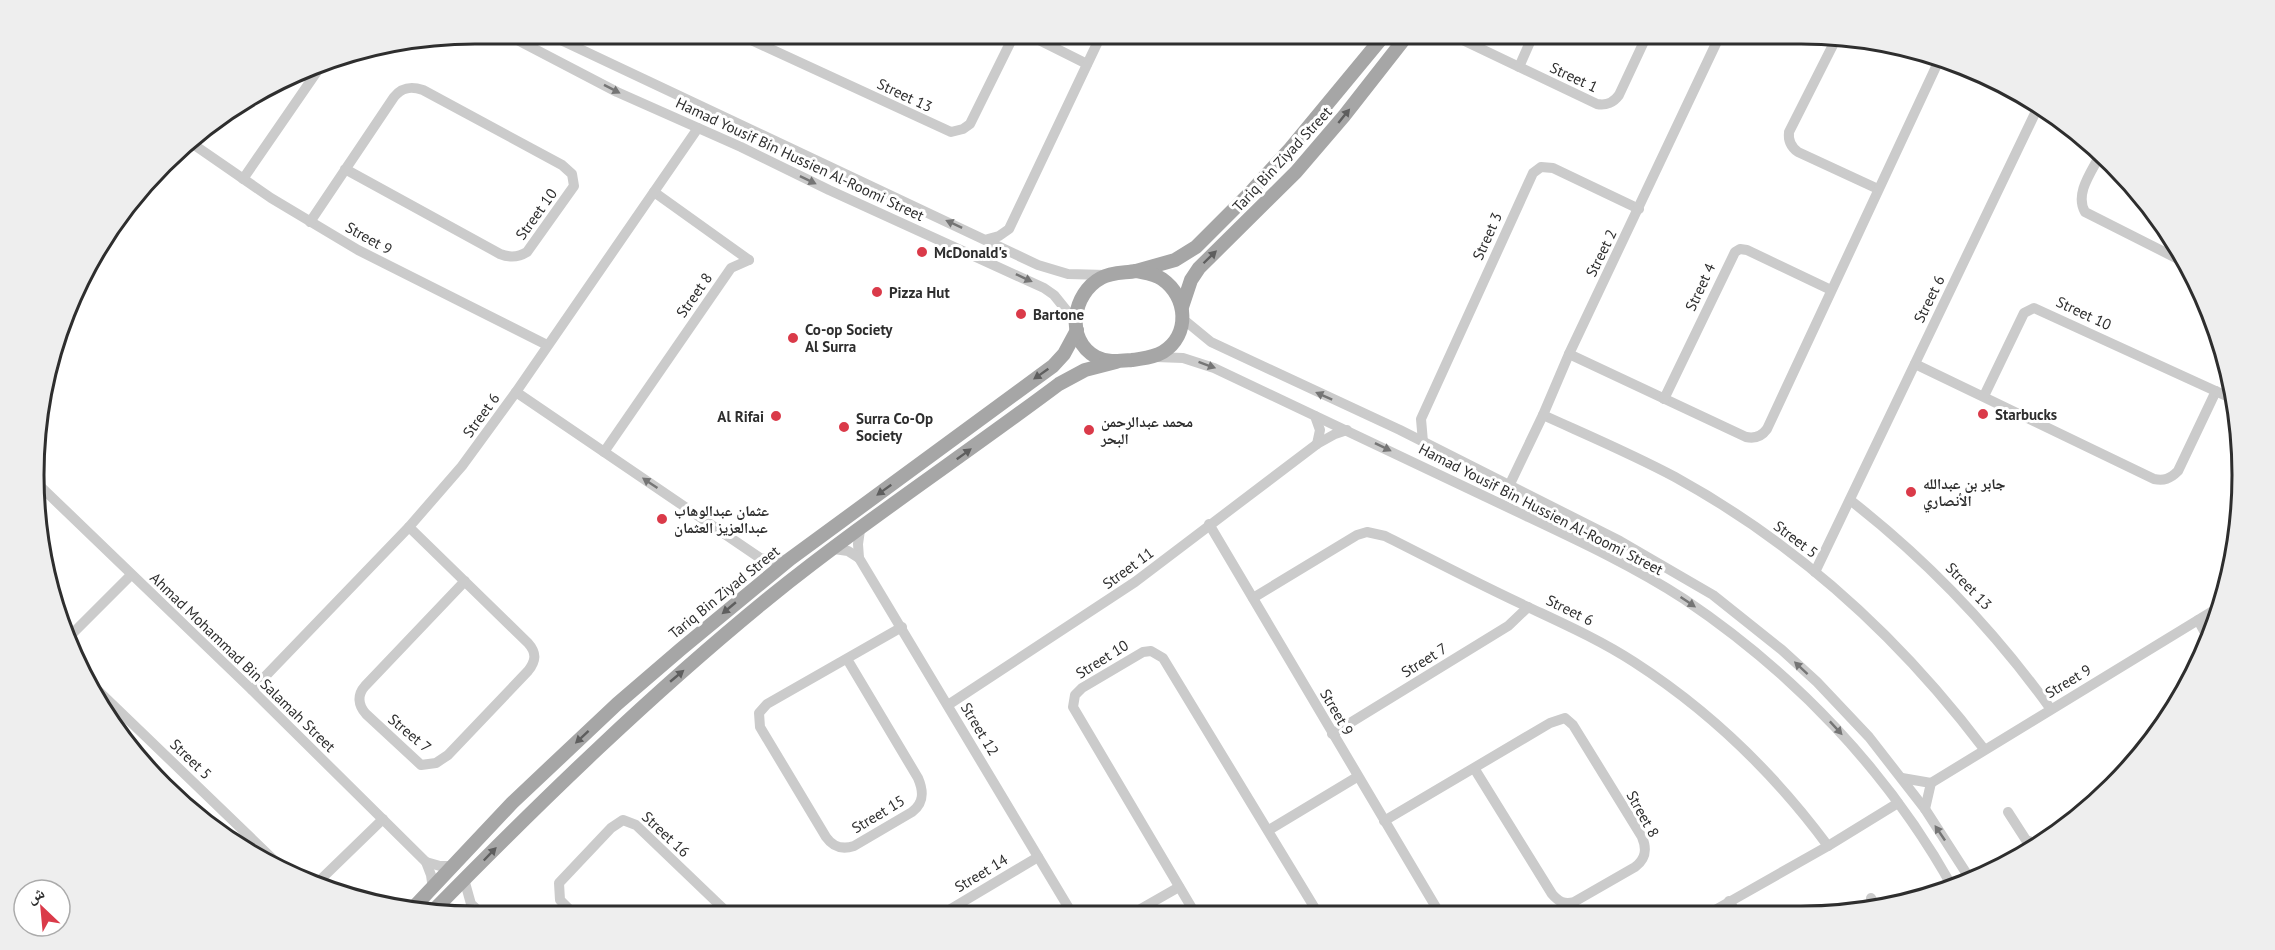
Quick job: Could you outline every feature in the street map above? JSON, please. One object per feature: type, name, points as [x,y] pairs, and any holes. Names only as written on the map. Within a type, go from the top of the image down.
[{"type":"main road","name":"Tariq Bin Ziyad Street","points":[[1136,272],[1175,260],[1196,247],[1290,149],[1377,44]]},
{"type":"main road","name":"Tariq Bin Ziyad Street","points":[[1183,313],[1189,285],[1199,268],[1296,172],[1344,116],[1400,44]]},
{"type":"main road","points":[[439,905],[524,818],[655,695],[768,599],[1059,384],[1085,370],[1116,362],[1149,358],[1171,346],[1179,333],[1183,313],[1171,288],[1161,278],[1136,272],[1107,275],[1094,282],[1083,292],[1077,306],[1076,325],[1079,338],[1089,352],[1096,357],[1116,362]]},
{"type":"main road","name":"Tariq Bin Ziyad Street","points":[[418,903],[512,803],[642,682],[790,559],[1053,366],[1064,354],[1076,325]]},
{"type":"main road","points":[[642,682],[646,680],[654,684],[655,695]]},
{"type":"main road","points":[[512,803],[512,813],[515,817],[524,818]]},
{"type":"street","name":"Hamad Yousif Bin Hussien Al-Roomi Street","points":[[526,44],[582,74],[1044,288],[1054,295],[1076,325]]},
{"type":"street","points":[[555,59],[566,57],[567,44]]},
{"type":"street","name":"Hamad Yousif Bin Hussien Al-Roomi Street","points":[[569,44],[1059,272],[1087,276],[1107,275]]},
{"type":"street","name":"Street 13","points":[[759,44],[951,132],[963,129],[970,124],[1010,44]]},
{"type":"street","points":[[1047,44],[1087,64]]},
{"type":"street","points":[[988,239],[999,236],[1009,229],[1097,44]]},
{"type":"street","name":"Street 1","points":[[1471,44],[1597,104],[1604,105],[1619,95],[1643,44]]},
{"type":"street","points":[[1519,67],[1529,44]]},
{"type":"street","name":"Street 2","points":[[1509,486],[1716,44]]},
{"type":"street","points":[[1833,45],[1789,132],[1789,139],[1798,152],[1878,189]]},
{"type":"street","points":[[582,74],[578,68],[579,60],[584,55],[592,55]]},
{"type":"street","points":[[1569,354],[1746,437],[1755,438],[1762,434],[1767,429],[1937,65]]},
{"type":"street","points":[[243,179],[315,74]]},
{"type":"street","name":"Street 10","points":[[310,222],[345,169],[396,94],[414,87],[562,165],[572,174],[574,186],[527,252],[510,257],[500,254],[345,169]]},
{"type":"street","name":"Street 6","points":[[1815,572],[2035,113]]},
{"type":"street","name":"Street 6","points":[[252,690],[409,527],[462,466],[516,392],[698,128]]},
{"type":"street","name":"Street 9","points":[[196,146],[310,222],[374,259],[547,345]]},
{"type":"street","points":[[2097,162],[2081,196],[2081,204],[2085,212],[2172,256]]},
{"type":"street","name":"Street 3","points":[[1423,442],[1421,419],[1533,173],[1541,167],[1553,168],[1639,208]]},
{"type":"street","name":"Street 8","points":[[604,452],[731,268],[749,260],[654,192]]},
{"type":"street","points":[[1009,229],[1010,241],[1015,253]]},
{"type":"street","name":"Street 4","points":[[1664,399],[1734,252],[1747,250],[1831,290]]},
{"type":"street","name":"Street 10","points":[[1984,396],[2024,313],[2034,308],[2224,395]]},
{"type":"street","name":"Hamad Yousif Bin Hussien Al-Roomi Street","points":[[1183,313],[1211,342],[1400,430],[1651,558],[1729,607],[1782,650],[1830,695],[1869,737],[1925,809],[1966,873]]},
{"type":"street","name":"Hamad Yousif Bin Hussien Al-Roomi Street","points":[[1149,358],[1175,357],[1214,368],[1621,562],[1682,598],[1736,638],[1815,705],[1860,755],[1898,803],[1948,880]]},
{"type":"street","points":[[1915,364],[2160,480],[2171,477],[2178,471],[2216,391]]},
{"type":"street","points":[[1260,390],[1259,378],[1269,370]]},
{"type":"street","points":[[516,392],[760,558],[774,561],[790,559]]},
{"type":"street","name":"Street 5","points":[[1543,415],[1631,455],[1675,478],[1760,530],[1860,610],[1922,673],[1984,749]]},
{"type":"street","points":[[1316,416],[1320,430],[1317,444]]},
{"type":"street","points":[[1400,430],[1421,419]]},
{"type":"street","name":"Street 11","points":[[948,705],[1122,591],[1317,444],[1347,430]]},
{"type":"street","name":"Ahmad Mohammad Bin Salamah Street","points":[[44,494],[252,690],[426,862]]},
{"type":"street","name":"Street 13","points":[[1850,500],[1896,537],[1954,592],[2005,649],[2050,708]]},
{"type":"street","name":"Street 9","points":[[1209,525],[1435,906]]},
{"type":"street","name":"Street 7","points":[[409,527],[465,581],[531,646],[535,660],[528,671],[448,755],[436,763],[421,765],[366,714],[360,705],[359,696],[365,686],[465,581]]},
{"type":"street","points":[[859,558],[860,530]]},
{"type":"street","name":"Street 6","points":[[1252,598],[1348,539],[1372,532],[1385,536],[1571,626],[1632,661],[1691,701],[1774,778],[1800,807],[1828,846]]},
{"type":"street","points":[[834,549],[848,551],[859,558]]},
{"type":"street","name":"Street 12","points":[[859,558],[1068,906]]},
{"type":"street","points":[[73,633],[131,575]]},
{"type":"street","name":"Street 7","points":[[1332,734],[1508,626],[1528,607]]},
{"type":"street","points":[[1716,622],[1726,618],[1729,607]]},
{"type":"street","name":"Street 9","points":[[1931,783],[2050,708],[2209,613]]},
{"type":"street","points":[[2198,620],[2203,629]]},
{"type":"street","points":[[1736,638],[1739,630],[1749,623]]},
{"type":"street","name":"Street 15","points":[[847,659],[918,778],[923,794],[920,805],[912,812],[854,846],[843,848],[834,846],[826,837],[760,727],[758,717],[763,707],[902,627]]},
{"type":"street","name":"Street 10","points":[[1191,906],[1074,710],[1074,698],[1082,688],[1140,652],[1151,651],[1159,654],[1314,906]]},
{"type":"street","name":"Street 5","points":[[103,695],[267,853]]},
{"type":"street","name":"Street 8","points":[[1384,821],[1555,720],[1567,719],[1573,725],[1642,837],[1646,853],[1643,860],[1635,867],[1574,902],[1569,904],[1560,902],[1550,891],[1474,768]]},
{"type":"street","points":[[1269,830],[1358,777]]},
{"type":"street","points":[[1902,778],[1931,783],[1925,809]]},
{"type":"street","points":[[1721,906],[1828,846],[1898,803]]},
{"type":"street","points":[[2008,812],[2029,841]]},
{"type":"street","points":[[322,878],[383,819]]},
{"type":"street","name":"Street 16","points":[[566,906],[560,900],[559,883],[611,828],[623,820],[636,825],[721,906]]},
{"type":"street","name":"Street 14","points":[[956,906],[1038,857]]},
{"type":"street","points":[[426,862],[440,866],[455,866]]},
{"type":"street","points":[[426,862],[432,875],[433,889]]},
{"type":"street","points":[[465,879],[466,892],[471,904]]},
{"type":"street","points":[[1145,906],[1179,886]]},
{"type":"street","points":[[445,899],[471,904]]},
{"type":"street","points":[[1729,901],[1732,906]]},
{"type":"place","name":"McDonald's","points":[[922,252]]},
{"type":"place","name":"Pizza Hut","points":[[877,292]]},
{"type":"place","name":"Bartone","points":[[1021,314]]},
{"type":"place","name":"Co-op Society Al Surra","points":[[793,338]]},
{"type":"place","name":"Starbucks","points":[[1983,414]]},
{"type":"place","name":"Al Rifai","points":[[776,416]]},
{"type":"place","name":"Surra Co-Op Society","points":[[844,427]]},
{"type":"place","name":"محمد عبدالرحمن البحر","points":[[1089,430]]},
{"type":"place","name":"جابر بن عبدالله الأنصاري","points":[[1911,492]]},
{"type":"place","name":"عثمان عبدالوهاب عبدالعزيز العثمان","points":[[662,519]]}]
